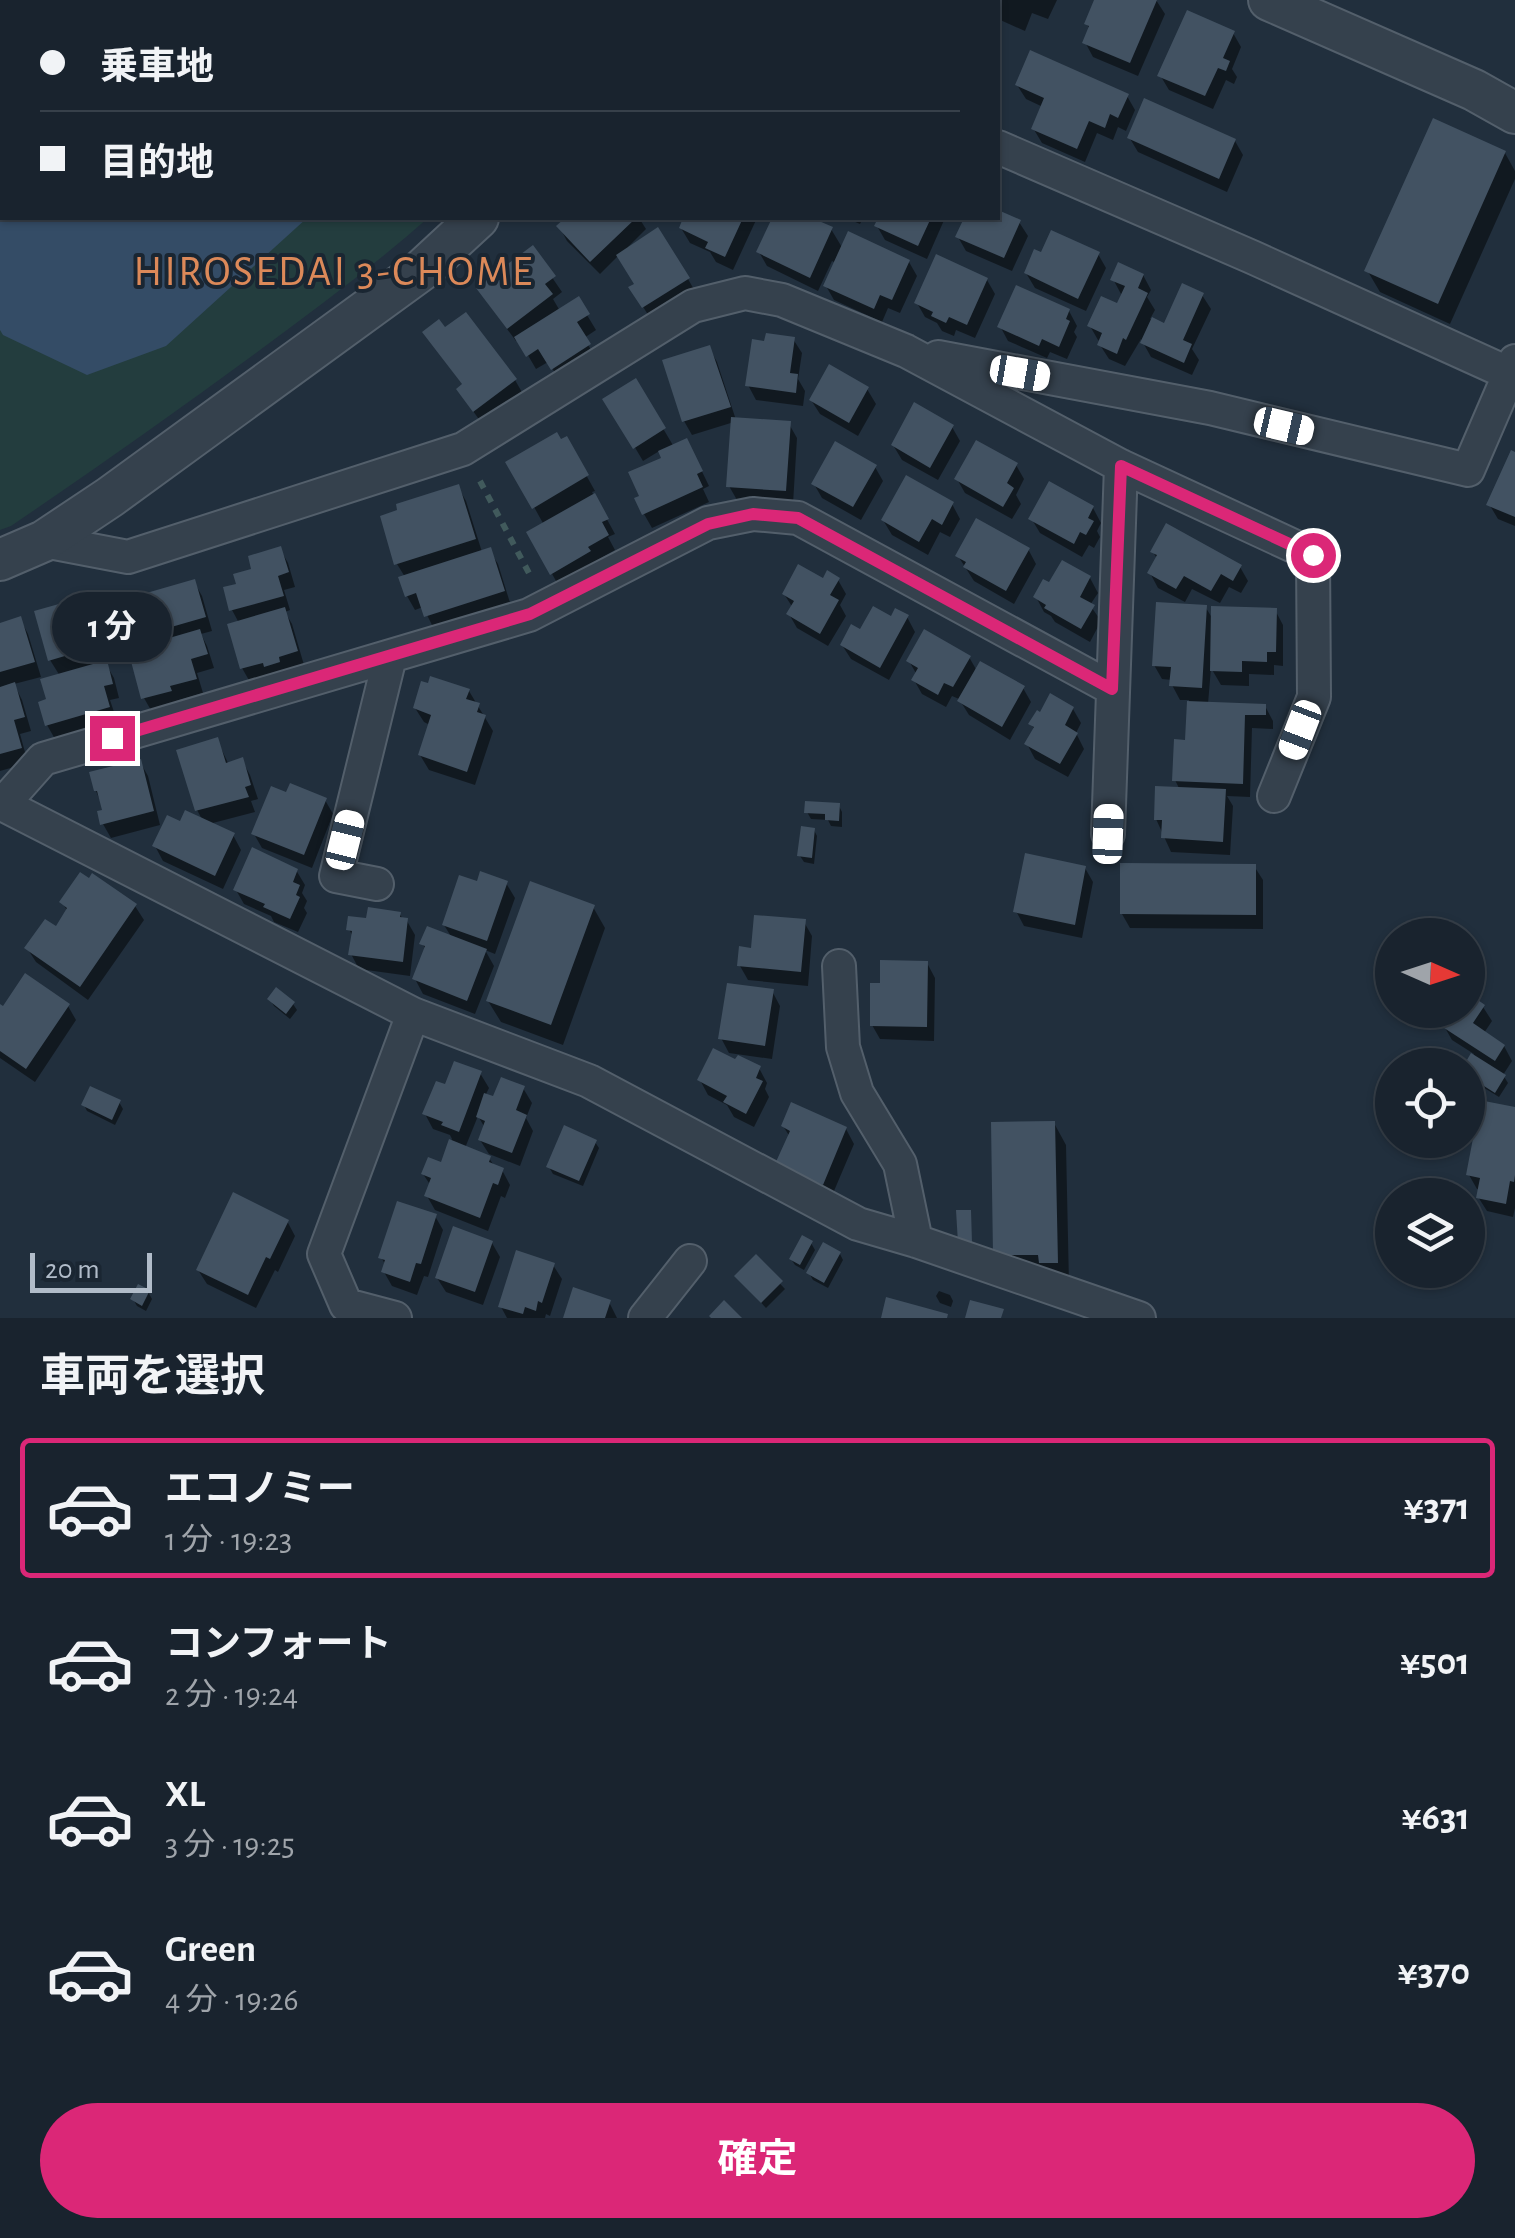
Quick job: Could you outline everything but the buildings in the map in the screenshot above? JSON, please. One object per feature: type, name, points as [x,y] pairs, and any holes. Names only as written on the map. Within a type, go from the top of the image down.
[{"type":"street","points":[[1269,0],[1474,90],[1515,113]]},
{"type":"street","points":[[906,352],[1210,408],[1468,470],[1513,371],[1000,149]]},
{"type":"street","points":[[0,560],[44,540],[110,496],[424,269],[476,220]]},
{"type":"street","points":[[44,540],[128,557],[463,449],[694,306],[745,293],[782,300],[906,352],[1121,466],[1313,555],[1314,697],[1274,796]]},
{"type":"street","points":[[1108,834],[1121,466]]},
{"type":"street","points":[[1112,689],[798,518],[753,514],[708,524],[530,614],[43,759],[2,803],[414,1014],[589,1081],[858,1224],[1139,1318]]},
{"type":"street","points":[[377,884],[336,876],[390,657]]},
{"type":"street","points":[[839,966],[844,1047],[856,1093],[900,1164],[916,1241]]},
{"type":"street","points":[[395,1318],[346,1305],[324,1254],[414,1014]]},
{"type":"street","points":[[646,1318],[690,1261]]},
{"type":"path","points":[[463,449],[547,606]]},
{"type":"green space","points":[[0,220],[426,220],[346,286],[229,372],[42,505],[0,530]]},
{"type":"water","points":[[0,220],[305,220],[166,346],[87,375],[3,335]]},
{"type":"district","name":"HIROSEDAI 3-CHOME","points":[[334,272]]},
{"type":"route","points":[[112,738],[530,614],[708,524],[753,514],[798,518],[1112,689],[1121,466],[1313,555]]}]
